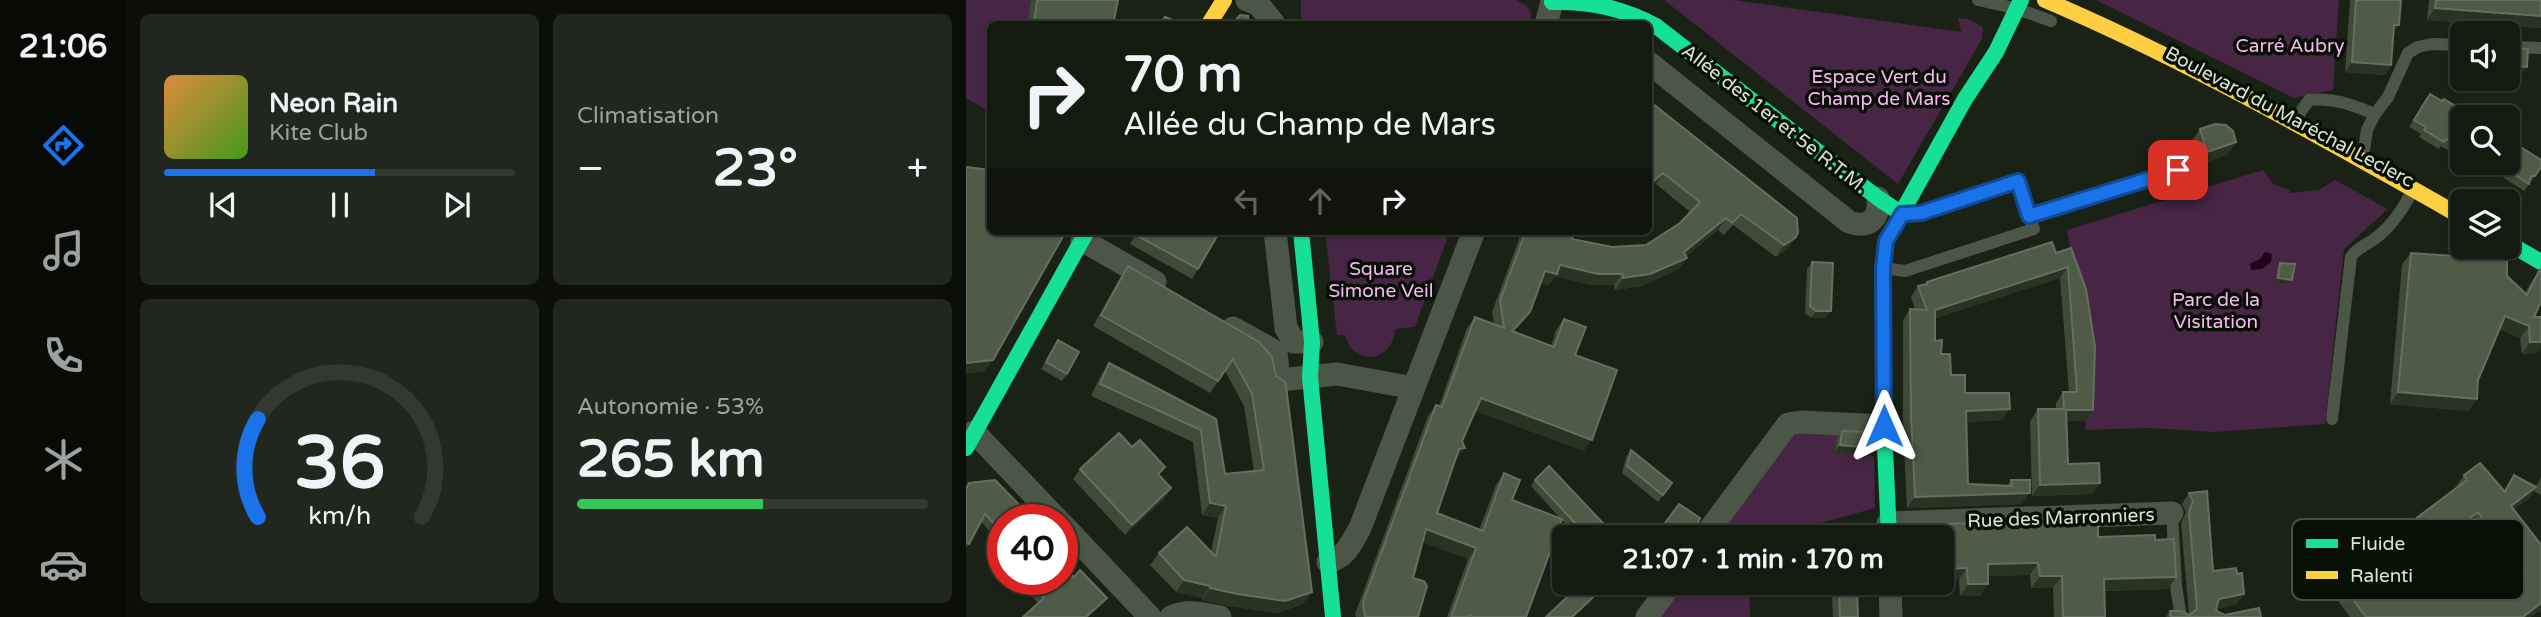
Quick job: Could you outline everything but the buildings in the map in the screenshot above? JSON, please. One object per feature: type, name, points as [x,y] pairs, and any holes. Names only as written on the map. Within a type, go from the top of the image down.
[{"type":"street","points":[[1211,21],[1224,0]]},
{"type":"street","points":[[1247,0],[1259,5],[1272,21]]},
{"type":"street","points":[[1279,0],[1281,21]]},
{"type":"street","name":"Allée des 1er et 5e R.T.M.","points":[[1550,9],[1578,0],[1606,3],[1635,19]]},
{"type":"street","name":"Boulevard du Maréchal Leclerc","points":[[2045,0],[2294,121],[2363,161],[2412,202],[2450,213]]},
{"type":"street","points":[[1888,525],[1884,426],[1883,268],[1886,241],[1965,99],[1996,52],[2020,5]]},
{"type":"street","name":"Allée des 1er et 5e R.T.M.","points":[[1652,25],[1902,214]]},
{"type":"street","name":"Allée des 1er et 5e R.T.M.","points":[[1652,65],[1849,222],[1858,225],[1875,220],[1879,212],[1878,198]]},
{"type":"street","points":[[1275,235],[1286,328],[1294,342],[1312,342]]},
{"type":"street","points":[[1301,235],[1312,342],[1310,377],[1333,617]]},
{"type":"street","points":[[1328,562],[1346,553],[1371,503],[1472,235]]},
{"type":"street","points":[[1041,504],[969,434],[1085,236],[1168,290]]},
{"type":"street","points":[[2520,250],[2541,262]]},
{"type":"street","points":[[1216,318],[1276,352],[1279,380],[1337,374],[1414,388]]},
{"type":"street","points":[[1713,525],[1788,425],[1801,422],[1884,426]]},
{"type":"street","name":"Rue des Marronniers","points":[[1954,526],[2172,513]]},
{"type":"street","points":[[1078,541],[1150,617]]},
{"type":"street","points":[[1647,617],[1663,595]]},
{"type":"street","points":[[1890,595],[1891,617]]},
{"type":"street","points":[[1171,617],[1180,612],[1193,612],[1220,617]]},
{"type":"lane","points":[[1978,0],[2020,5],[2067,29]]},
{"type":"lane","points":[[2363,161],[2367,130],[2388,97],[2408,53],[2418,47],[2432,44],[2450,45]]},
{"type":"lane","points":[[2520,47],[2541,48]]},
{"type":"lane","points":[[2294,121],[2309,100],[2318,99],[2345,102],[2375,114]]},
{"type":"lane","points":[[2029,216],[2178,170]]},
{"type":"lane","points":[[1883,268],[1905,271],[2034,229],[2018,181],[1921,213],[1902,214]]},
{"type":"lane","points":[[2332,419],[2351,257],[2412,202]]},
{"type":"lane","name":"Boulevard du Maréchal Leclerc","points":[[2412,202],[2450,224]]},
{"type":"lane","points":[[2516,259],[2541,272]]},
{"type":"lane","name":"Rue des Marronniers","points":[[2172,513],[2176,586],[2181,617]]},
{"type":"green space","points":[[966,0],[1031,0],[1028,21],[987,21],[987,110],[966,98]]},
{"type":"green space","points":[[1301,0],[1516,0],[1527,6],[1531,14],[1531,21],[1301,21]]},
{"type":"green space","name":"Espace Vert du Champ de Mars","points":[[1664,0],[1734,0],[1961,32],[1958,18],[1969,19],[1983,27],[1982,39],[1898,184]]},
{"type":"green space","name":"Carré Aubry","points":[[2096,0],[2339,0],[2333,90],[2294,98]]},
{"type":"green space","name":"Parc de la Visitation","points":[[2263,170],[2273,184],[2289,190],[2290,193],[2319,190],[2335,180],[2388,209],[2344,249],[2325,424],[2215,432],[2147,428],[2085,430],[2088,358],[2067,230]]},
{"type":"green space","name":"Square Simone Veil","points":[[1325,235],[1449,235],[1415,327],[1395,329],[1393,340],[1387,349],[1372,357],[1356,352],[1345,335],[1337,335]]},
{"type":"green space","points":[[1802,429],[1838,433],[1836,452],[1874,456],[1875,508],[1813,525],[1722,525],[1778,447]]},
{"type":"green space","points":[[1672,595],[1749,595],[1750,617],[1656,617]]},
{"type":"shaded area","points":[[2265,252],[2272,254],[2271,262],[2262,269],[2251,270],[2250,264],[2260,259]]},
{"type":"traffic: fast","points":[[1553,0],[1552,2],[1606,7],[1645,21]]},
{"type":"traffic: fast","points":[[1888,525],[1884,426],[1883,268],[1886,241],[1965,99],[1996,52],[2021,0]]},
{"type":"traffic: fast","points":[[1652,24],[1902,214]]},
{"type":"traffic: fast","points":[[966,448],[1085,235]]},
{"type":"traffic: fast","points":[[1301,235],[1312,342],[1310,377],[1333,617]]},
{"type":"traffic: fast","points":[[2520,250],[2541,262]]},
{"type":"traffic: slow","points":[[1211,21],[1224,0]]},
{"type":"traffic: slow","points":[[2045,0],[2205,75],[2450,210]]},
{"type":"route","points":[[1884,426],[1883,268],[1886,241],[1902,214],[1921,213],[2018,181],[2029,216],[2178,170]]}]
